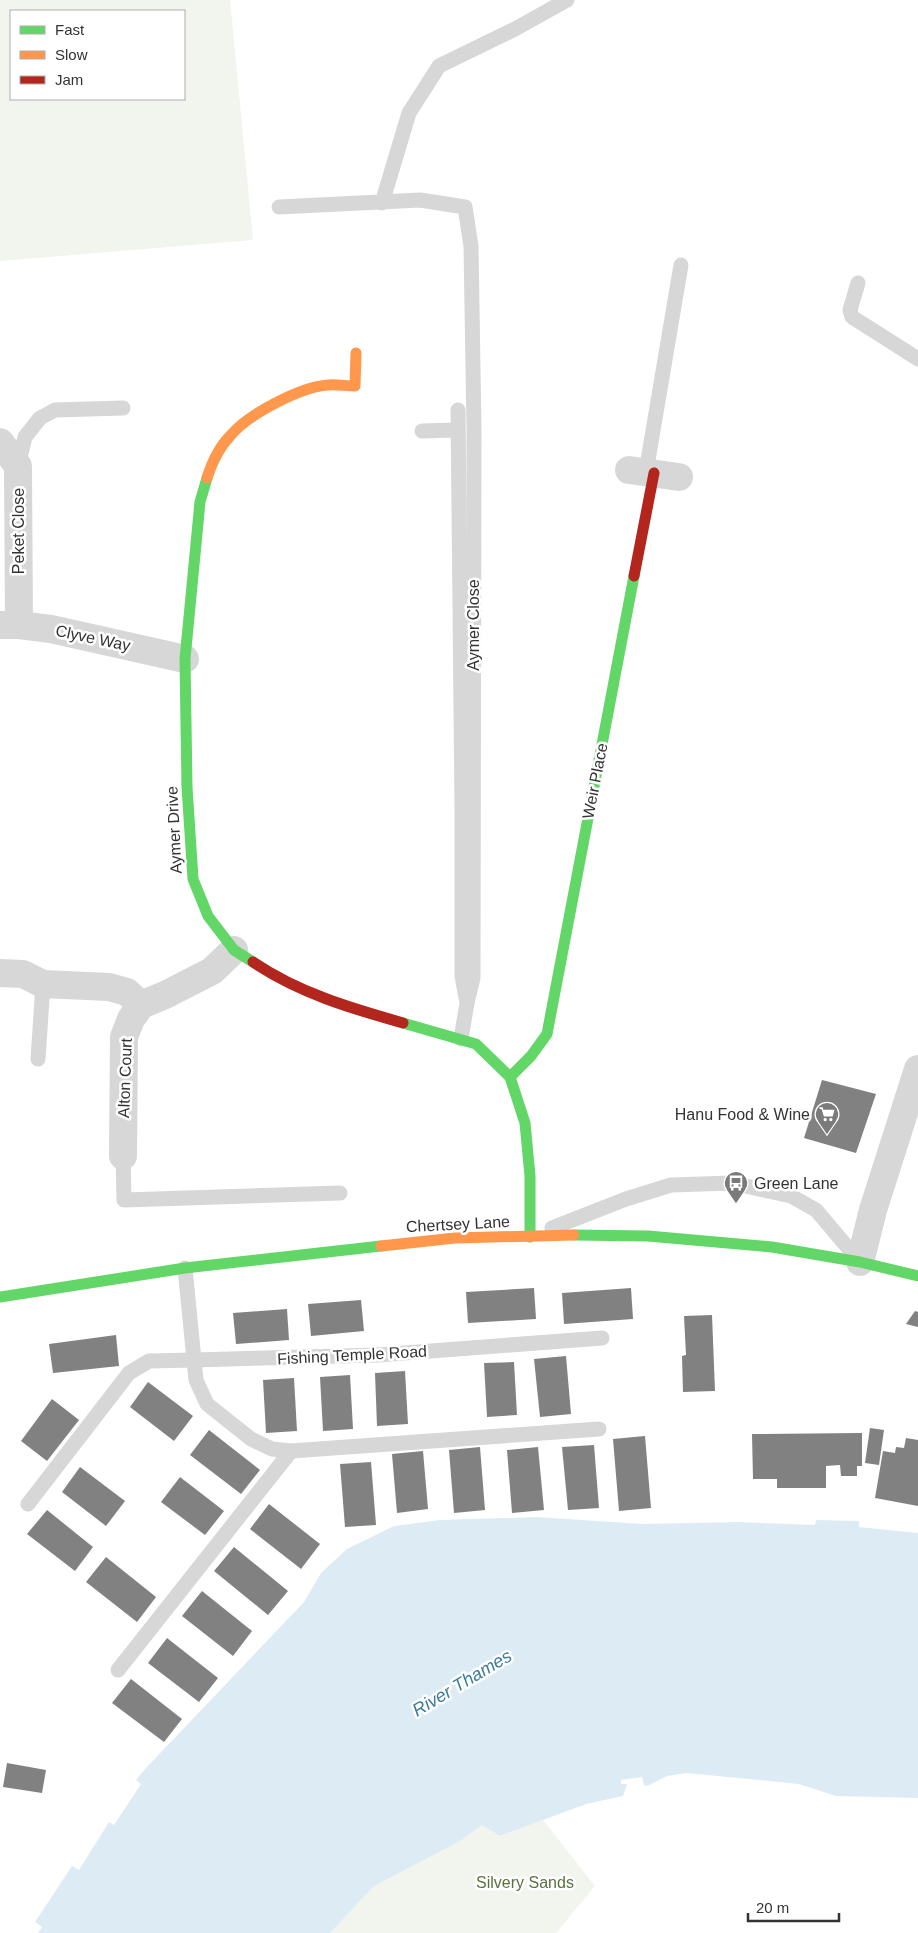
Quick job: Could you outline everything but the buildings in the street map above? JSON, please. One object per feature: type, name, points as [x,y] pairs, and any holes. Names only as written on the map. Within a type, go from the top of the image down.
[{"type":"street","name":"Aymer Drive","points":[[356,353],[355,386],[327,385],[292,395],[261,411],[231,434],[213,460],[200,502],[185,659],[188,787],[193,879],[208,916],[234,950],[277,978],[345,1007],[476,1044],[510,1077],[525,1123],[530,1176],[530,1237]]},
{"type":"street","name":"Peket Close","points":[[0,442],[18,466],[9,625]]},
{"type":"street","name":"Weir Place","points":[[510,1077],[531,1056],[547,1034],[652,473]]},
{"type":"street","name":"Clyve Way","points":[[9,625],[51,629],[185,659]]},
{"type":"street","points":[[0,973],[23,974],[43,984],[109,987],[127,992],[141,1005],[212,971],[234,950]]},
{"type":"street","name":"Alton Court","points":[[123,1156],[124,1038],[131,1019],[141,1005]]},
{"type":"street","points":[[860,1262],[873,1210],[918,1069]]},
{"type":"street","name":"Chertsey Lane","points":[[0,1297],[184,1268],[455,1238],[594,1234],[657,1236],[772,1247],[860,1262],[918,1276]]},
{"type":"lane","points":[[279,207],[382,202],[409,113],[438,66],[515,29],[567,0]]},
{"type":"lane","name":"Aymer Close","points":[[382,202],[420,200],[466,207],[471,246],[474,429],[473,978],[461,1039]]},
{"type":"lane","points":[[652,473],[681,265]]},
{"type":"lane","points":[[858,283],[850,310],[852,317],[918,359]]},
{"type":"lane","points":[[18,466],[25,437],[40,418],[55,410],[123,408]]},
{"type":"lane","name":"Aymer Close","points":[[458,410],[462,976],[467,1003]]},
{"type":"lane","points":[[422,431],[457,430]]},
{"type":"lane","points":[[38,1059],[43,984]]},
{"type":"lane","points":[[123,1156],[124,1200],[340,1192]]},
{"type":"lane","points":[[530,1237],[626,1199],[671,1185],[732,1183],[792,1196],[816,1210],[860,1262]]},
{"type":"lane","points":[[184,1268],[196,1380],[207,1404],[251,1439],[272,1449],[291,1451],[598,1429]]},
{"type":"lane","name":"Fishing Temple Road","points":[[28,1504],[129,1374],[150,1361],[378,1354],[602,1338]]},
{"type":"lane","points":[[118,1670],[291,1451]]},
{"type":"green space","points":[[0,0],[230,0],[253,240],[0,261]]},
{"type":"green space","name":"Silvery Sands","points":[[543,1820],[595,1886],[556,1933],[330,1933],[374,1886],[482,1825],[500,1836]]},
{"type":"water","name":"River Thames","points":[[536,1517],[643,1524],[740,1522],[815,1525],[816,1520],[859,1521],[859,1527],[918,1533],[918,1798],[836,1796],[799,1784],[687,1773],[667,1776],[647,1786],[644,1785],[642,1777],[621,1780],[621,1784],[627,1784],[623,1796],[586,1804],[500,1836],[482,1825],[460,1841],[374,1886],[330,1933],[38,1933],[42,1927],[35,1922],[72,1866],[79,1870],[109,1822],[114,1825],[141,1784],[136,1780],[304,1602],[321,1573],[347,1549],[394,1526],[440,1520]]},
{"type":"traffic: fast","points":[[207,478],[200,502],[185,659],[187,787],[193,879],[208,916],[234,950],[253,962]]},
{"type":"traffic: fast","points":[[510,1077],[531,1056],[547,1034],[634,576]]},
{"type":"traffic: fast","points":[[403,1023],[476,1044],[510,1077],[525,1123],[530,1176],[530,1237]]},
{"type":"traffic: fast","points":[[574,1235],[648,1236],[772,1247],[860,1262],[918,1276]]},
{"type":"traffic: fast","points":[[0,1297],[185,1268],[381,1246]]},
{"type":"traffic: slow","points":[[207,478],[216,455],[227,440],[239,427],[262,410],[290,396],[317,387],[331,385],[355,386],[356,353]]},
{"type":"traffic: slow","points":[[381,1246],[455,1238],[574,1235]]},
{"type":"traffic: jam","points":[[634,576],[654,473]]},
{"type":"traffic: jam","points":[[253,962],[270,973],[307,991],[344,1005],[403,1023]]},
{"type":"place","name":"Hanu Food & Wine","points":[[827,1135]]},
{"type":"place","name":"Green Lane","points":[[736,1204]]}]
